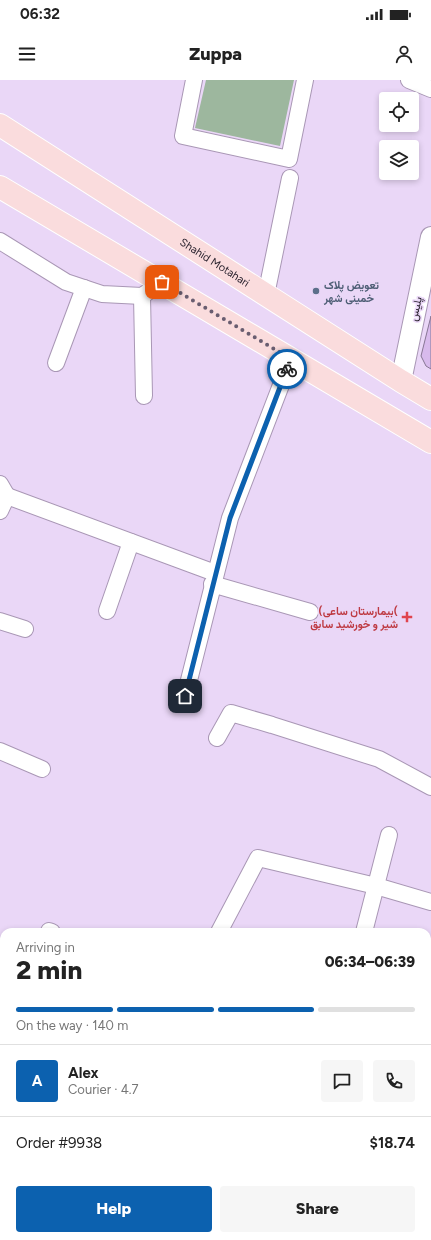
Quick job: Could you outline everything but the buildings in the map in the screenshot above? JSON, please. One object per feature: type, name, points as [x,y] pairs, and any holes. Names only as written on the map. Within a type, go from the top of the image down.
[{"type":"main road","name":"Shahid Motahari","points":[[0,125],[401,381],[431,398]]},
{"type":"main road","points":[[0,186],[431,442]]},
{"type":"street","points":[[194,80],[183,136],[289,159],[305,80]]},
{"type":"street","points":[[410,80],[431,89]]},
{"type":"street","points":[[266,295],[290,178]]},
{"type":"street","name":"پلیس","points":[[401,381],[431,237]]},
{"type":"street","points":[[0,241],[66,282],[102,294],[142,296],[162,282]]},
{"type":"street","points":[[56,363],[84,288]]},
{"type":"street","points":[[142,296],[144,396]]},
{"type":"street","points":[[185,696],[230,518],[291,359]]},
{"type":"street","points":[[0,511],[4,490],[214,578],[310,612]]},
{"type":"street","points":[[107,611],[131,542]]},
{"type":"street","points":[[0,621],[25,629]]},
{"type":"street","points":[[218,738],[231,713],[272,724],[379,759],[431,787]]},
{"type":"street","points":[[0,751],[42,769]]},
{"type":"street","points":[[365,928],[389,835]]},
{"type":"street","points":[[221,928],[258,858],[376,886],[431,902]]},
{"type":"green space","points":[[206,80],[294,80],[280,146],[195,128]]},
{"type":"way so far","points":[[162,282],[291,359],[287,369]]},
{"type":"place","name":"تعویض پلاک خمینی شهر","points":[[316,291]]},
{"type":"place","name":"(بیمارستان ساعی( شیر و خورشید سابق","points":[[407,617]]},
{"type":"route","points":[[185,696],[212,584],[230,518],[287,369]]}]
